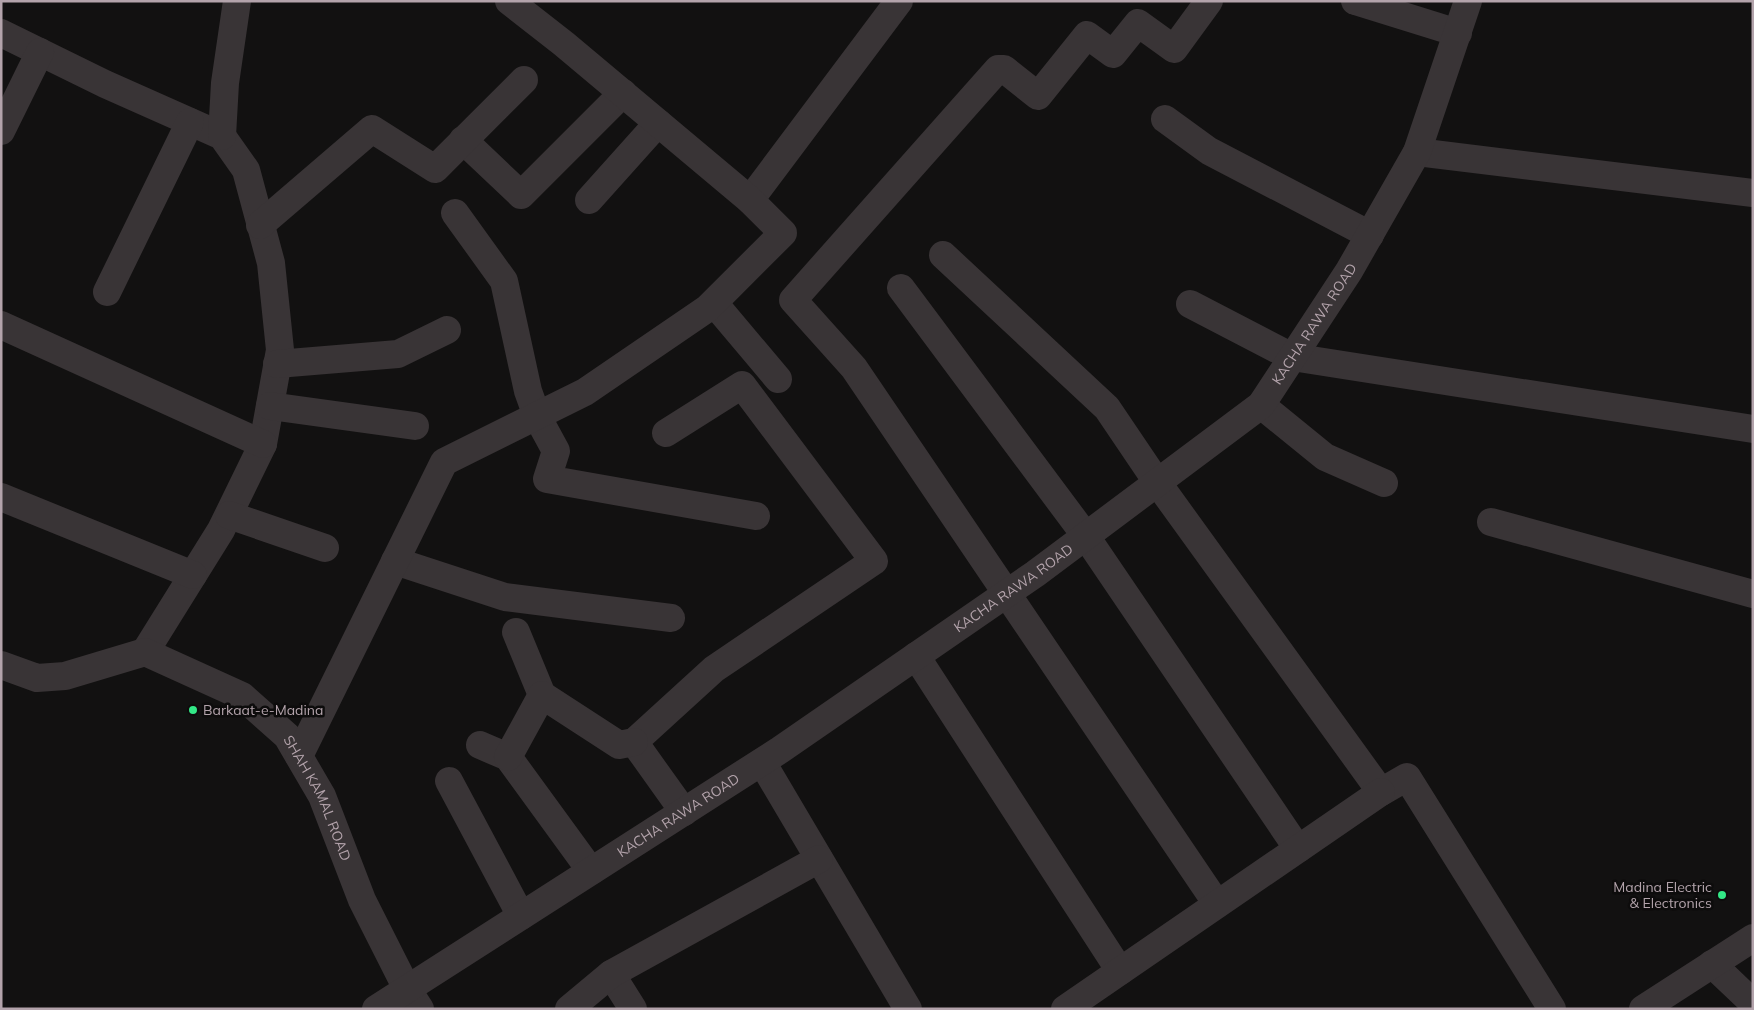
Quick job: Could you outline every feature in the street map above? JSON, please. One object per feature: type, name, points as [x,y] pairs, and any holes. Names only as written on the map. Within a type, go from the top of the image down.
[{"type":"street","points":[[222,136],[225,84],[237,1]]},
{"type":"street","points":[[299,756],[444,462],[585,392],[714,303],[782,235],[782,232],[750,200],[510,1]]},
{"type":"street","points":[[750,200],[900,1]]},
{"type":"street","points":[[1209,1],[1174,49],[1138,23],[1113,54],[1087,35],[1038,96],[1004,69],[998,69],[793,299],[793,302],[854,368],[1217,904]]},
{"type":"street","points":[[1355,1],[1390,7],[1458,33]]},
{"type":"street","name":"KACHA RAWA ROAD","points":[[376,1009],[414,999],[522,916],[762,762],[1006,594],[1261,405],[1349,271],[1417,152],[1468,1]]},
{"type":"street","points":[[1,33],[105,84],[222,136],[246,170],[271,263],[280,350],[263,444],[229,515],[145,652],[66,676],[37,678],[1,665]]},
{"type":"street","points":[[1,131],[40,52]]},
{"type":"street","points":[[260,225],[372,129],[435,168],[524,80]]},
{"type":"street","points":[[463,140],[521,195],[622,93]]},
{"type":"street","points":[[1165,120],[1209,152],[1370,235]]},
{"type":"street","points":[[107,292],[190,122]]},
{"type":"street","points":[[589,200],[658,123]]},
{"type":"street","points":[[1417,152],[1753,193]]},
{"type":"street","points":[[455,213],[504,281],[528,392],[537,416],[556,451],[547,479],[756,516]]},
{"type":"street","points":[[943,255],[1107,408],[1157,482],[1381,792]]},
{"type":"street","points":[[901,288],[1085,535],[1298,849]]},
{"type":"street","points":[[714,303],[778,379]]},
{"type":"street","points":[[1190,304],[1292,357],[1753,429]]},
{"type":"street","points":[[1,325],[263,444]]},
{"type":"street","points":[[277,364],[398,354],[447,330]]},
{"type":"street","points":[[516,632],[542,696],[619,744],[634,742],[714,669],[874,561],[742,385],[666,433]]},
{"type":"street","points":[[1261,405],[1324,457],[1384,483]]},
{"type":"street","points":[[270,406],[415,426]]},
{"type":"street","points":[[1,497],[193,575]]},
{"type":"street","points":[[229,515],[325,548]]},
{"type":"street","points":[[1491,522],[1753,594]]},
{"type":"street","points":[[395,561],[505,597],[671,618]]},
{"type":"street","name":"SHAH KAMAL ROAD","points":[[145,652],[242,696],[287,736],[322,796],[362,900],[414,999]]},
{"type":"street","points":[[916,656],[1120,971]]},
{"type":"street","points":[[508,757],[542,696]]},
{"type":"street","points":[[634,742],[684,812]]},
{"type":"street","points":[[480,745],[508,757],[591,871]]},
{"type":"street","points":[[762,762],[908,1009]]},
{"type":"street","points":[[1065,1009],[1381,792],[1407,777],[1552,1009]]},
{"type":"street","points":[[449,781],[522,916]]},
{"type":"street","points":[[569,1009],[611,974],[819,858]]},
{"type":"street","points":[[1643,1009],[1753,938]]},
{"type":"street","points":[[1712,964],[1753,1003]]},
{"type":"street","points":[[611,974],[633,1009]]},
{"type":"place","name":"Barkaat-e-Madina","points":[[193,710]]},
{"type":"place","name":"Madina Electric & Electronics","points":[[1722,895]]}]
